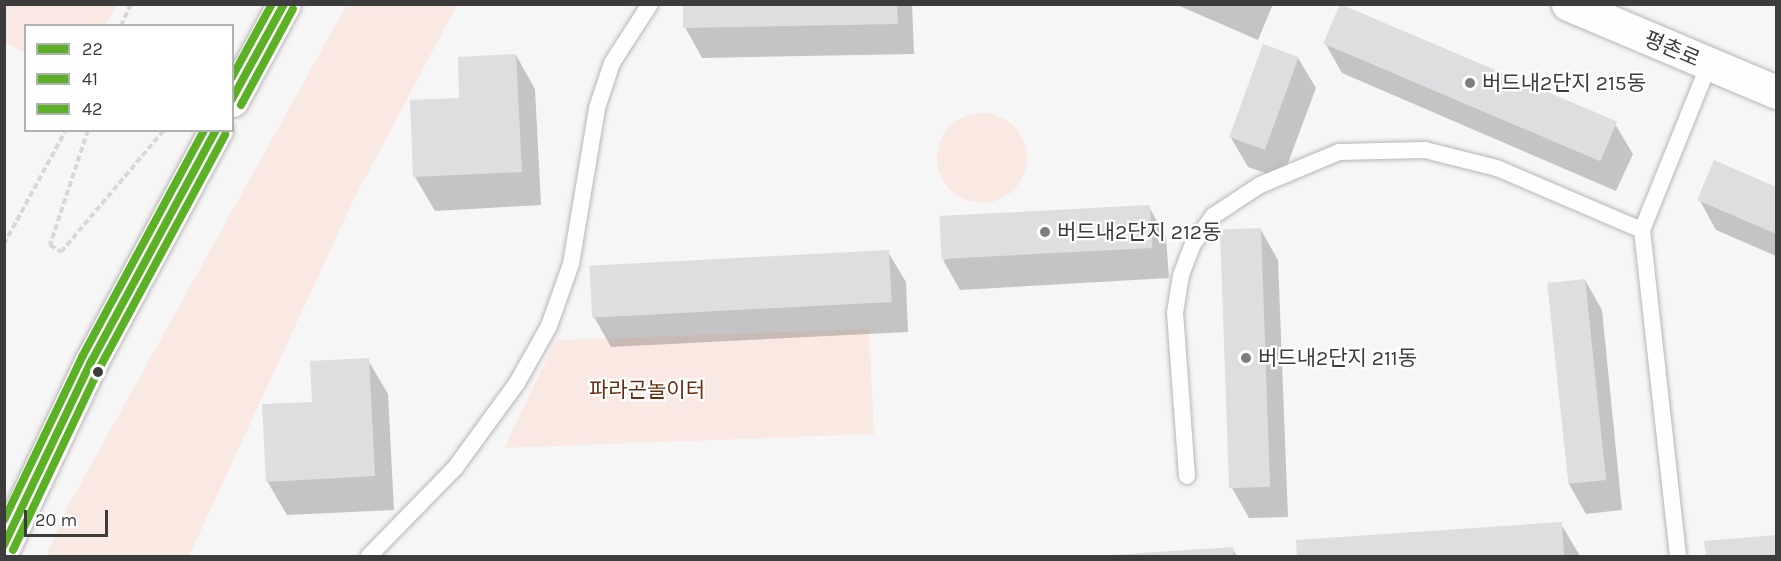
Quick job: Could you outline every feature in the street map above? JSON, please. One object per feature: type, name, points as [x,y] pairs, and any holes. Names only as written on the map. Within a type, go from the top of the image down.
[{"type":"main road","points":[[234,96],[284,4]]},
{"type":"main road","name":"평촌로","points":[[1568,4],[1776,92]]},
{"type":"main road","points":[[4,546],[91,362],[215,132]]},
{"type":"lane","points":[[369,556],[455,468],[517,383],[549,326],[571,264],[597,108],[612,63],[650,4]]},
{"type":"lane","points":[[1678,556],[1642,230],[1709,64]]},
{"type":"lane","points":[[1187,476],[1175,313],[1181,275],[1192,244],[1213,216],[1260,185],[1339,152],[1425,150],[1497,168],[1642,230]]},
{"type":"path","points":[[121,24],[131,4]]},
{"type":"path","points":[[4,244],[65,132]]},
{"type":"path","points":[[87,132],[50,245],[61,252],[162,132]]},
{"type":"green space","points":[[5,4],[117,5],[107,24],[24,24],[24,52],[5,42]]},
{"type":"green space","points":[[347,4],[457,5],[354,199],[189,556],[46,556],[67,508]]},
{"type":"green space","points":[[982,113],[999,116],[1014,126],[1024,141],[1027,158],[1024,175],[1014,190],[999,200],[982,203],[965,200],[950,190],[940,175],[937,158],[940,141],[950,126],[965,116]]},
{"type":"green space","name":"파라곤놀이터","points":[[869,329],[874,434],[504,448],[556,340]]},
{"type":"building","points":[[683,4],[897,4],[898,24],[683,28]]},
{"type":"building","name":"버드내2단지 215동","points":[[1340,4],[1617,122],[1600,161],[1323,44]]},
{"type":"building","points":[[1263,44],[1299,57],[1265,150],[1229,137]]},
{"type":"building","points":[[516,54],[522,172],[413,177],[410,100],[459,98],[458,57]]},
{"type":"building","points":[[1714,160],[1776,187],[1776,234],[1697,200]]},
{"type":"building","name":"버드내2단지 212동","points":[[1150,205],[1152,248],[942,259],[939,216]]},
{"type":"building","name":"버드내2단지 211동","points":[[1261,228],[1270,487],[1229,488],[1220,229]]},
{"type":"building","points":[[889,250],[892,302],[592,318],[589,266]]},
{"type":"building","points":[[1585,279],[1606,480],[1568,484],[1547,283]]},
{"type":"building","points":[[369,358],[375,476],[266,482],[262,404],[312,402],[310,361]]},
{"type":"building","points":[[1562,522],[1564,556],[1297,556],[1296,540]]},
{"type":"building","points":[[1776,535],[1776,556],[1706,556],[1704,541]]},
{"type":"building","points":[[1233,547],[1234,556],[1112,556],[1112,555]]},
{"type":"transit line","name":"42","points":[[234,73],[272,4]]},
{"type":"transit line","name":"22","points":[[234,95],[284,4]]},
{"type":"transit line","name":"41","points":[[241,105],[293,9]]},
{"type":"transit line","name":"42","points":[[4,520],[82,357],[203,132]]},
{"type":"transit line","name":"22","points":[[4,545],[91,362],[215,132]]},
{"type":"transit line","name":"41","points":[[13,550],[100,367],[225,135]]},
{"type":"place","name":"버드내2단지 215동","points":[[1470,83]]},
{"type":"place","name":"버드내2단지 212동","points":[[1045,232]]},
{"type":"place","name":"버드내2단지 211동","points":[[1246,358]]}]
